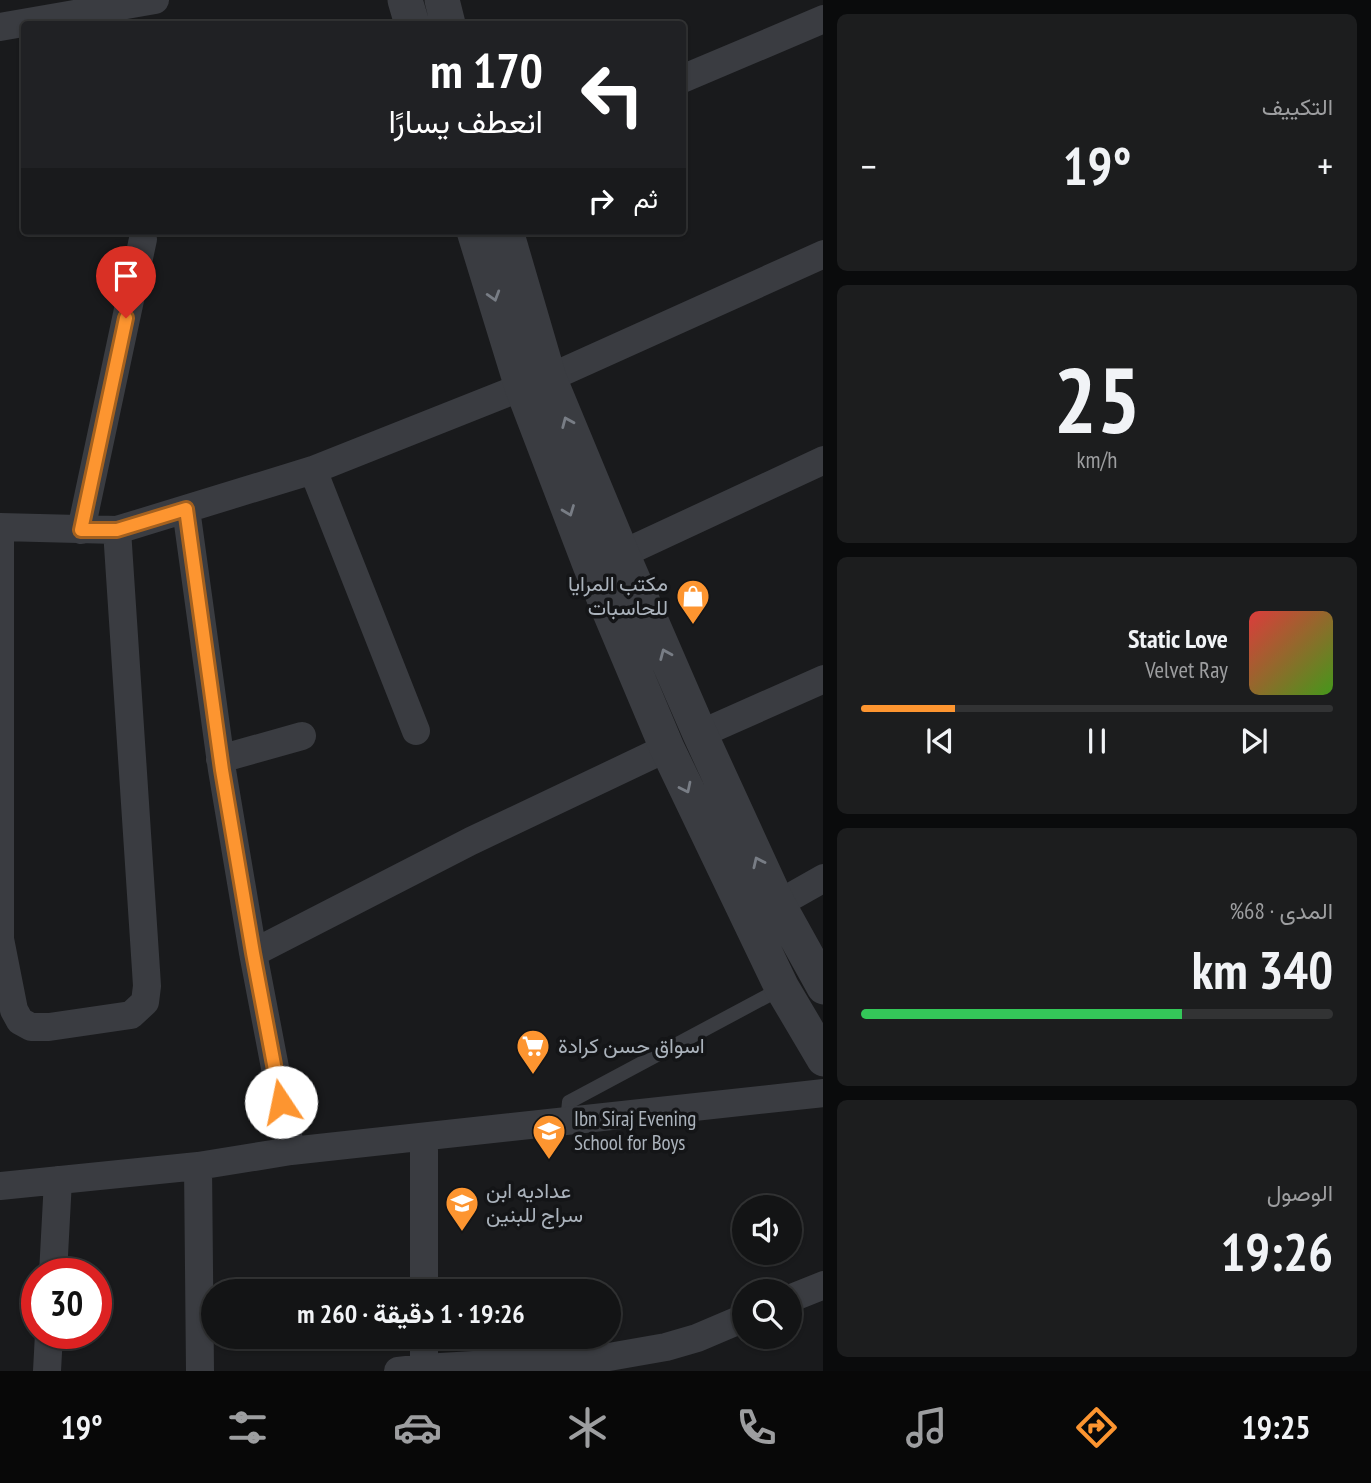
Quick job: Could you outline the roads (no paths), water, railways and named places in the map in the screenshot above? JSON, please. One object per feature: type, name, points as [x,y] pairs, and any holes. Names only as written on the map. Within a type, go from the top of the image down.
[{"type":"street","points":[[34,21],[155,0]]},
{"type":"street","points":[[405,0],[411,21]]},
{"type":"street","points":[[442,0],[447,21]]},
{"type":"street","points":[[686,77],[823,19]]},
{"type":"street","points":[[0,27],[21,23]]},
{"type":"street","points":[[476,235],[535,383],[590,565],[667,748],[782,988],[823,1059]]},
{"type":"street","points":[[507,235],[535,383],[622,554],[778,904],[823,987]]},
{"type":"street","points":[[81,530],[143,239]]},
{"type":"street","points":[[117,530],[147,986],[145,1002],[131,1015],[49,1027],[31,1027],[20,1021],[14,1010],[0,939],[0,527],[117,530],[313,470],[535,383],[823,254]]},
{"type":"street","points":[[590,565],[622,554],[823,460]]},
{"type":"street","points":[[313,470],[416,731]]},
{"type":"street","points":[[186,509],[220,759],[290,1151]]},
{"type":"street","points":[[700,734],[823,679]]},
{"type":"street","points":[[220,759],[302,736]]},
{"type":"street","points":[[253,953],[471,841],[667,748]]},
{"type":"street","points":[[778,904],[823,878]]},
{"type":"street","points":[[0,1186],[198,1166],[290,1151],[823,1093]]},
{"type":"street","points":[[424,1137],[424,1279]]},
{"type":"street","points":[[198,1166],[200,1371]]},
{"type":"street","points":[[54,1258],[58,1180]]},
{"type":"street","points":[[802,1294],[823,1285]]},
{"type":"street","points":[[419,1349],[411,1370],[609,1357],[666,1347],[732,1323]]},
{"type":"street","points":[[47,1371],[48,1349]]},
{"type":"lane","points":[[567,1121],[569,1102],[782,988]]},
{"type":"place","name":"مكتب المرايا للحاسبات","points":[[693,626]]},
{"type":"place","name":"اسواق حسن كرادة","points":[[533,1076]]},
{"type":"place","name":"Ibn Siraj Evening School for Boys","points":[[549,1161]]},
{"type":"place","name":"عداديه ابن سراج للبنين","points":[[462,1233]]}]
